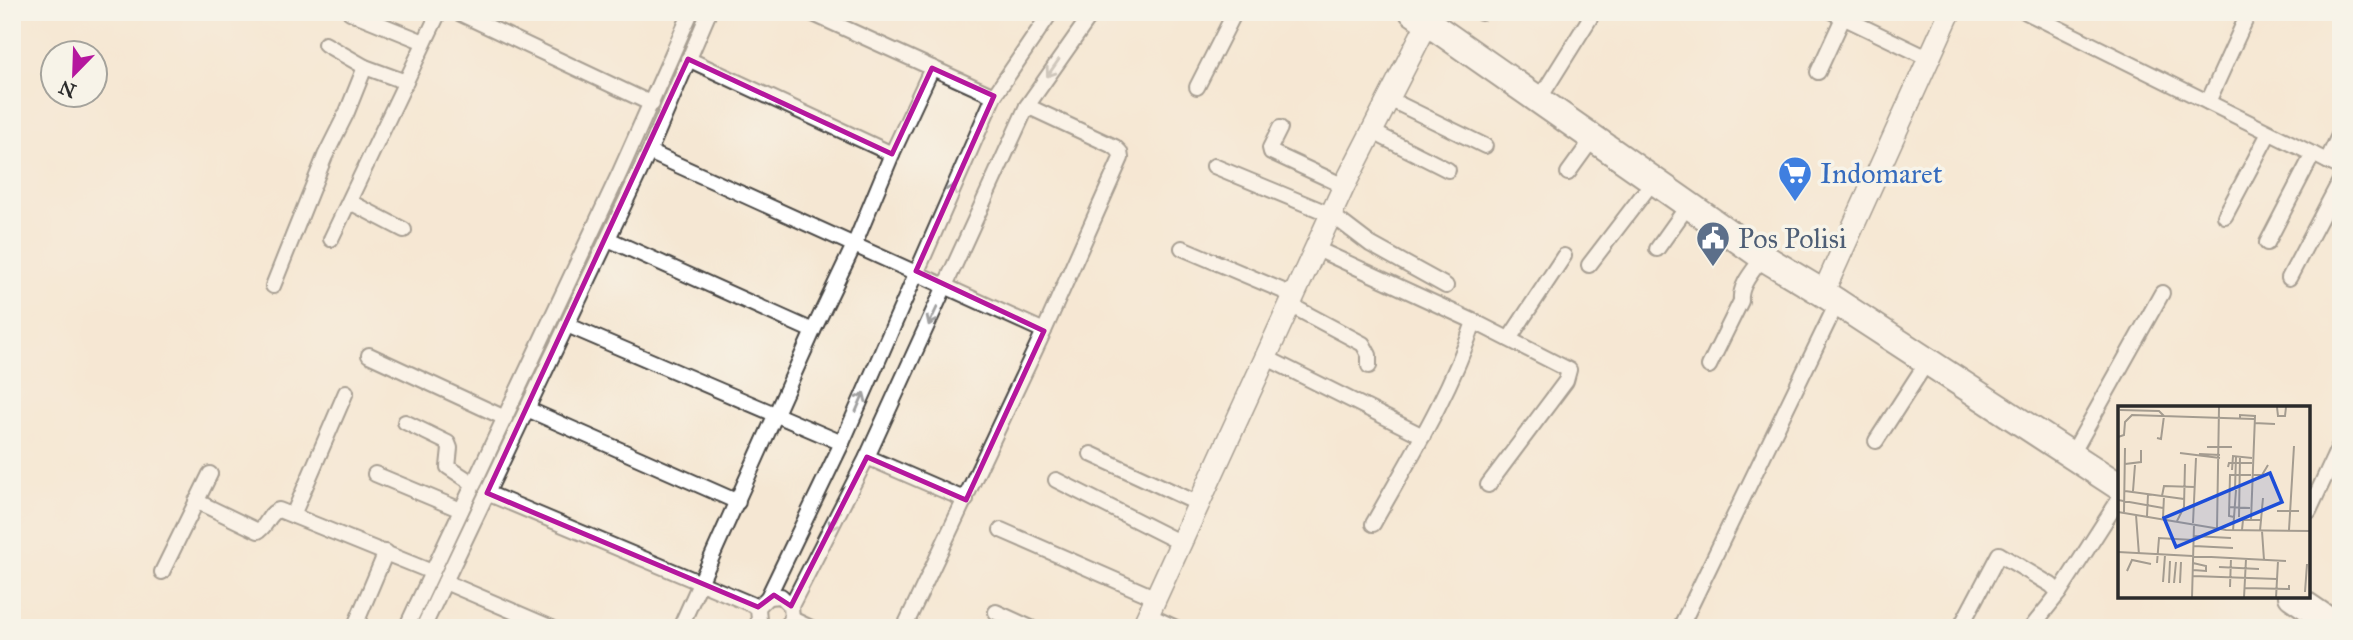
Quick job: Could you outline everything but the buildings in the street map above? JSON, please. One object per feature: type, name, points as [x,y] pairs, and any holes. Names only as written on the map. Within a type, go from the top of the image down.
[{"type":"highway","points":[[1426,15],[1545,90],[1927,362],[2118,486]]},
{"type":"highway","points":[[1426,15],[1763,257],[1833,293],[2118,473]]},
{"type":"highway","points":[[2311,595],[2341,616]]},
{"type":"highway","points":[[2295,598],[2339,628]]},
{"type":"main road","points":[[1833,293],[1928,58],[1950,12]]},
{"type":"main road","points":[[1149,613],[1344,186],[1426,15]]},
{"type":"street","points":[[350,12],[424,42]]},
{"type":"street","points":[[331,239],[439,12]]},
{"type":"street","points":[[457,12],[652,103]]},
{"type":"street","points":[[406,628],[652,103],[691,12]]},
{"type":"street","points":[[423,628],[649,152],[709,12]]},
{"type":"street","points":[[809,12],[994,96]]},
{"type":"street","points":[[761,616],[842,443],[994,96],[1051,12]]},
{"type":"street","points":[[790,618],[947,286],[1027,106],[1093,12]]},
{"type":"street","points":[[1197,87],[1235,12]]},
{"type":"street","points":[[2026,12],[2334,165],[2341,131]]},
{"type":"street","points":[[2208,102],[2249,12]]},
{"type":"street","points":[[1818,72],[1837,15],[1928,58]]},
{"type":"street","points":[[1545,90],[1590,18]]},
{"type":"street","points":[[325,44],[365,66],[406,82]]},
{"type":"street","points":[[688,59],[892,154]]},
{"type":"street","points":[[273,286],[325,156],[347,112],[365,66]]},
{"type":"street","points":[[680,628],[932,68]]},
{"type":"street","points":[[1387,98],[1485,146]]},
{"type":"street","points":[[904,628],[1044,331],[1121,155],[1115,147],[1027,106]]},
{"type":"street","points":[[1280,128],[1270,148],[1271,152],[1344,186]]},
{"type":"street","points":[[1371,131],[1448,170]]},
{"type":"street","points":[[2225,216],[2269,132]]},
{"type":"street","points":[[1568,173],[1594,137]]},
{"type":"street","points":[[649,152],[855,243],[1044,331]]},
{"type":"street","points":[[2267,243],[2313,154]]},
{"type":"street","points":[[1214,166],[1332,215],[1370,244],[1446,286]]},
{"type":"street","points":[[2289,278],[2341,179]]},
{"type":"street","points":[[1589,265],[1654,180]]},
{"type":"street","points":[[350,202],[404,230]]},
{"type":"street","points":[[1657,249],[1689,204]]},
{"type":"street","points":[[608,239],[813,331]]},
{"type":"street","points":[[1182,248],[1293,300],[1363,344],[1369,355],[1369,366]]},
{"type":"street","points":[[1317,249],[1509,339],[1570,373],[1488,485]]},
{"type":"street","points":[[1509,339],[1564,256]]},
{"type":"street","points":[[1709,366],[1741,301],[1743,286],[1763,257]]},
{"type":"street","points":[[1680,628],[1763,461],[1833,293]]},
{"type":"street","points":[[2077,445],[2162,293]]},
{"type":"street","points":[[1373,524],[1423,436],[1461,359],[1474,322]]},
{"type":"street","points":[[567,325],[842,443]]},
{"type":"street","points":[[369,355],[505,418]]},
{"type":"street","points":[[1265,357],[1423,436]]},
{"type":"street","points":[[1876,441],[1927,362]]},
{"type":"street","points":[[293,515],[346,392]]},
{"type":"street","points":[[527,409],[738,502]]},
{"type":"street","points":[[405,422],[448,443],[450,469],[474,484]]},
{"type":"street","points":[[2311,507],[2341,442]]},
{"type":"street","points":[[1091,454],[1199,504]]},
{"type":"street","points":[[867,457],[966,500]]},
{"type":"street","points":[[162,572],[210,474]]},
{"type":"street","points":[[375,474],[461,510]]},
{"type":"street","points":[[1056,480],[1181,543]]},
{"type":"street","points":[[487,493],[701,582],[761,616]]},
{"type":"street","points":[[196,501],[258,531],[276,510],[293,515],[432,572]]},
{"type":"street","points":[[2031,628],[2059,593],[2118,501]]},
{"type":"street","points":[[1001,530],[1176,628]]},
{"type":"street","points":[[354,628],[386,552]]},
{"type":"street","points":[[1960,628],[1999,554],[2059,593]]},
{"type":"street","points":[[445,582],[552,628]]},
{"type":"street","points":[[761,616],[781,596],[790,618],[811,628]]},
{"type":"street","points":[[996,612],[1031,628]]},
{"type":"highlighted area","points":[[688,59],[892,154],[932,68],[994,96],[916,271],[1044,331],[966,500],[867,457],[791,606],[774,595],[758,607],[487,493]]},
{"type":"place","name":"Indomaret","points":[[1795,203]]},
{"type":"place","name":"Pos Polisi","points":[[1713,268]]}]
